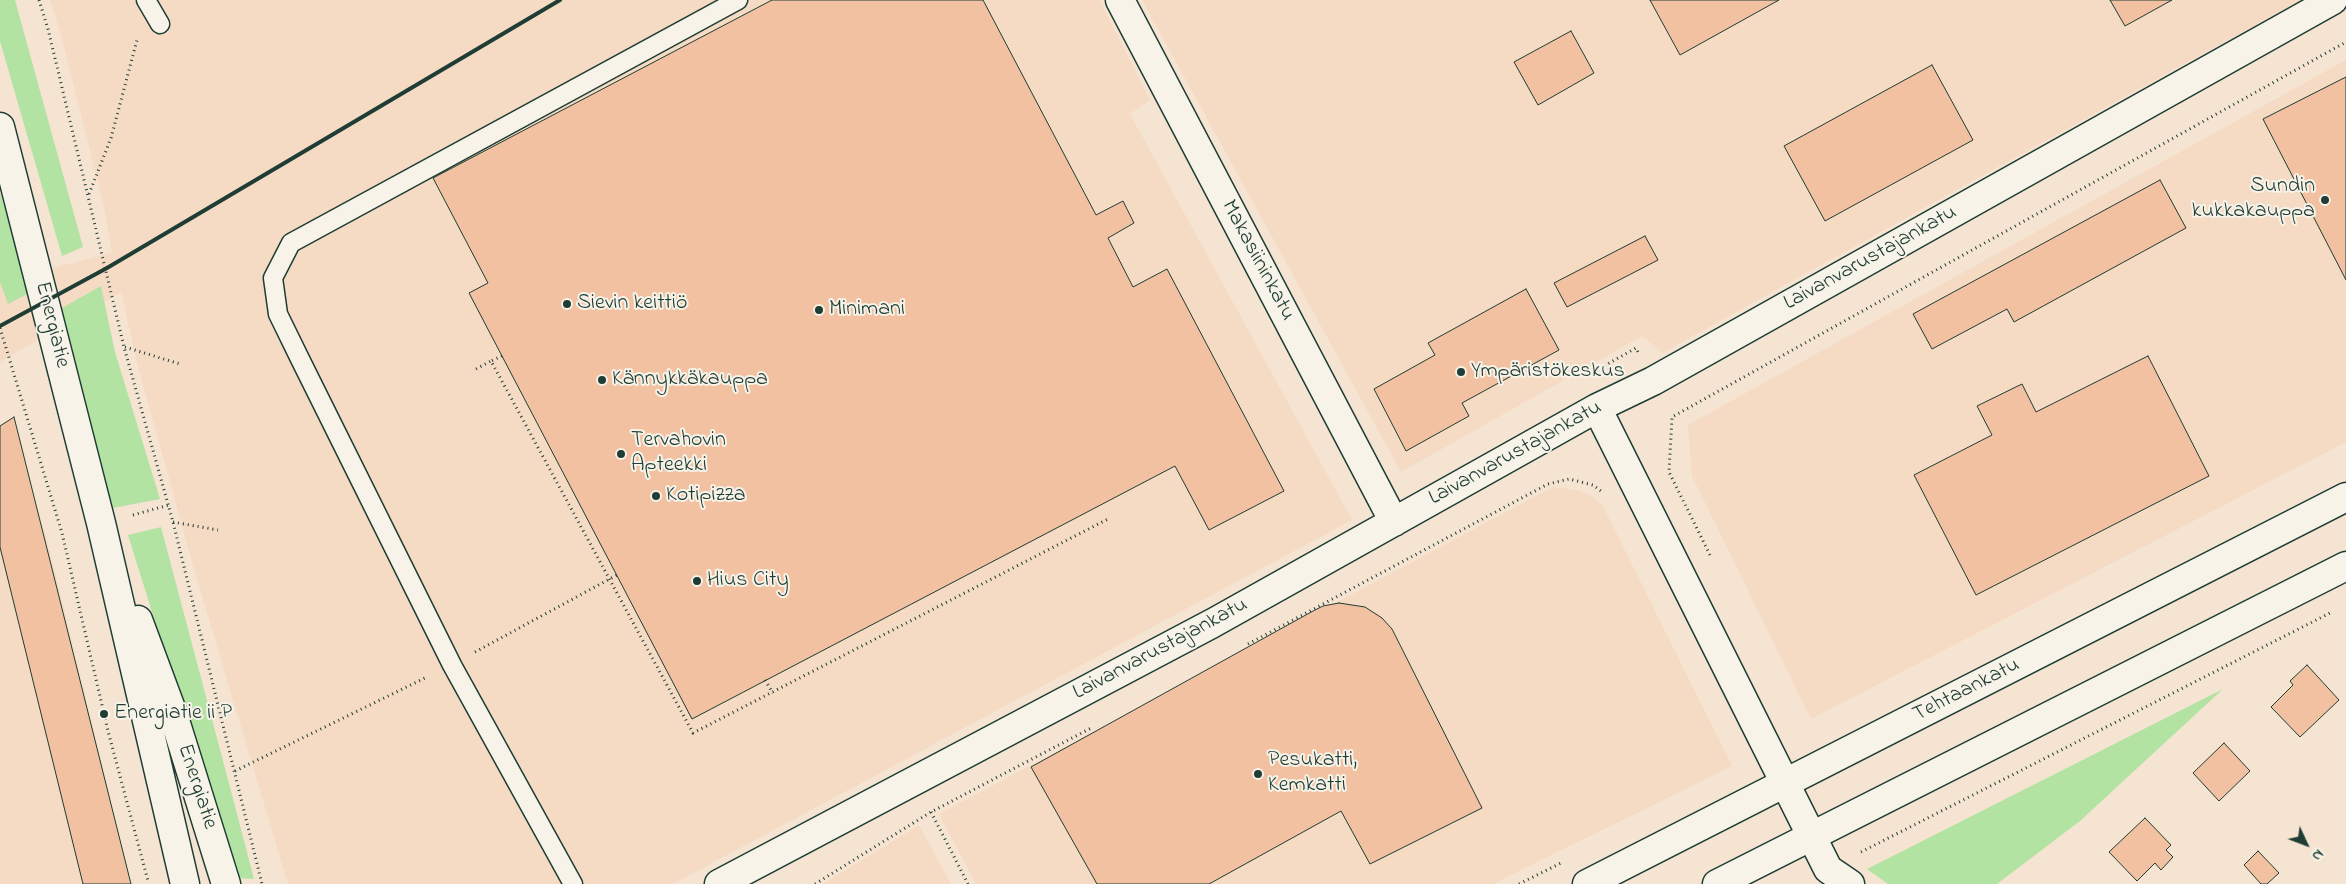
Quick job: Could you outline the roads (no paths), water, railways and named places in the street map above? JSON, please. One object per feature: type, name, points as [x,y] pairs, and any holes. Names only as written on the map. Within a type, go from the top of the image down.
[{"type":"street","name":"Makasiininkatu","points":[[1120,0],[1394,522]]},
{"type":"street","name":"Laivanvarustajankatu","points":[[719,884],[1213,623],[1597,408],[1653,381],[2333,0]]},
{"type":"street","name":"Energiatie","points":[[0,127],[101,523],[185,884]]},
{"type":"street","points":[[1597,408],[1773,756],[1784,784],[1811,838],[1828,869],[1850,884]]},
{"type":"street","name":"Tehtaankatu","points":[[1587,884],[2346,497]]},
{"type":"street","name":"Energiatie","points":[[101,523],[173,714],[226,884]]},
{"type":"street","points":[[1717,884],[2346,566]]},
{"type":"lane","points":[[146,0],[160,24]]},
{"type":"lane","points":[[573,884],[452,665],[300,359],[278,314],[273,278],[290,243],[738,0]]},
{"type":"railway","points":[[0,326],[107,268],[560,0]]},
{"type":"place","name":"Sundin kukkakauppa","points":[[2325,200]]},
{"type":"place","name":"Sievin keittiö","points":[[567,304]]},
{"type":"place","name":"Minimani","points":[[819,310]]},
{"type":"place","name":"Ympäristökeskus","points":[[1461,372]]},
{"type":"place","name":"Kännykkäkauppa","points":[[602,380]]},
{"type":"place","name":"Tervahovin Apteekki","points":[[621,454]]},
{"type":"place","name":"Kotipizza","points":[[656,496]]},
{"type":"place","name":"Hius City","points":[[697,581]]},
{"type":"place","name":"Energiatie ii P","points":[[104,714]]},
{"type":"place","name":"Pesukatti, Kemkatti","points":[[1258,774]]}]
